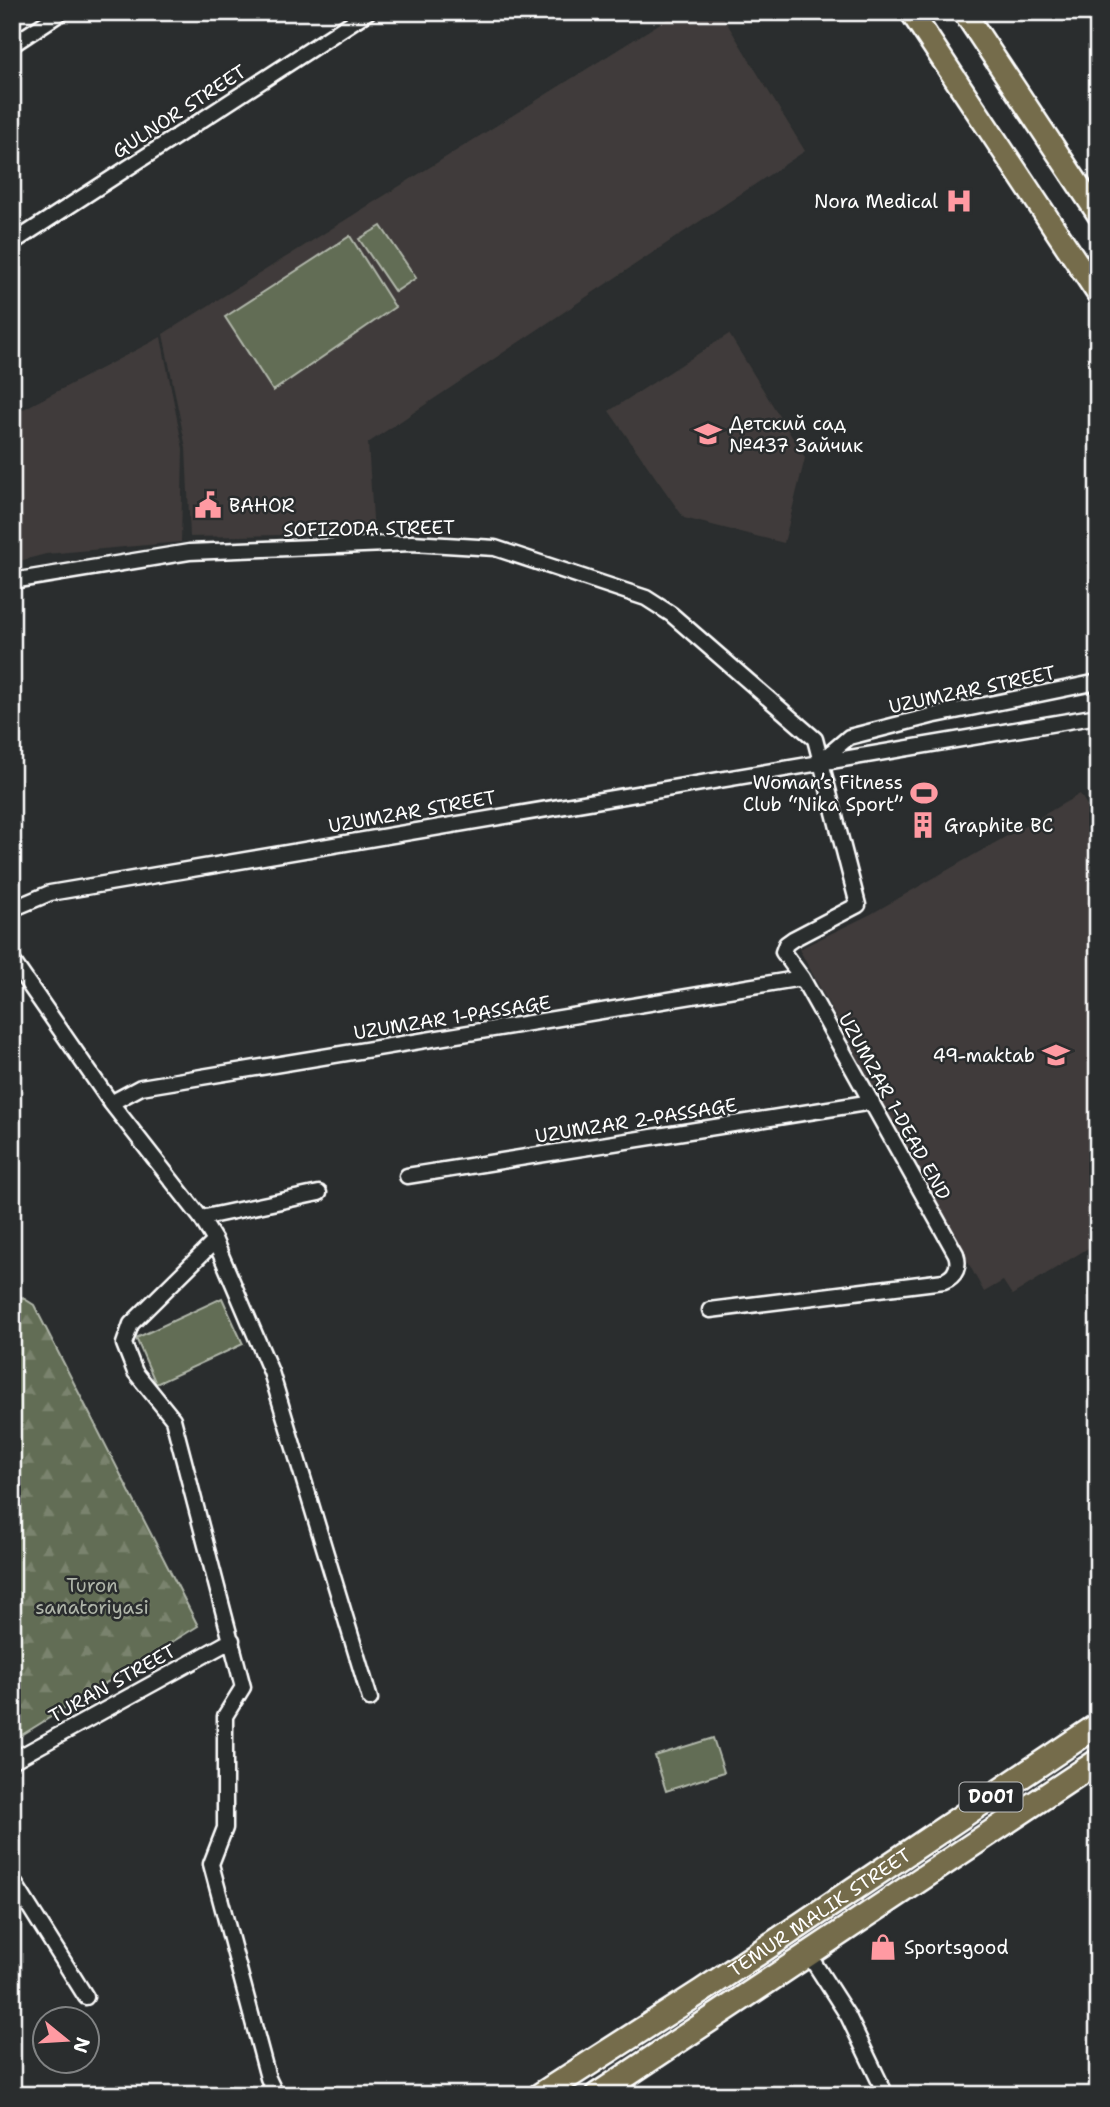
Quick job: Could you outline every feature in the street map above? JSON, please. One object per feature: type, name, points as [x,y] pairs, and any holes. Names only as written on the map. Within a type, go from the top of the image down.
[{"type":"highway","name":"TEMUR MALIK STREET","points":[[540,2095],[702,1991],[1098,1725]]},
{"type":"highway","name":"TEMUR MALIK STREET","points":[[597,2095],[1098,1761]]},
{"type":"main road","points":[[911,12],[1098,294]]},
{"type":"main road","points":[[964,12],[1098,214]]},
{"type":"street","points":[[12,45],[62,12]]},
{"type":"street","points":[[337,12],[346,26]]},
{"type":"street","name":"GULNOR STREET","points":[[12,243],[368,12]]},
{"type":"street","name":"SOFIZODA STREET","points":[[12,581],[189,552],[412,543],[495,548],[646,598],[671,614],[815,739],[821,760]]},
{"type":"street","name":"UZUMZАR STREET","points":[[821,760],[849,737],[931,716],[1098,682]]},
{"type":"street","name":"UZUMZАR STREET","points":[[12,909],[50,893],[821,760],[862,757],[1098,716]]},
{"type":"street","name":"UZUMZАR 1-DEAD END","points":[[709,1310],[944,1281],[952,1277],[958,1266],[956,1254],[872,1102],[802,978],[783,952],[786,944],[858,905],[821,760]]},
{"type":"street","points":[[12,960],[111,1103],[215,1241],[271,1372],[370,1699]]},
{"type":"street","name":"UZUMZАR 1-PASSAGE","points":[[111,1103],[141,1087],[802,978]]},
{"type":"street","name":"UZUMZАR 2-PASSAGE","points":[[407,1176],[872,1102]]},
{"type":"street","points":[[201,1219],[319,1193]]},
{"type":"street","points":[[215,1241],[131,1324],[124,1344],[135,1372],[173,1419],[243,1687],[225,1716],[225,1828],[211,1864],[268,2078],[276,2095]]},
{"type":"street","name":"TURAN STREET","points":[[12,1761],[142,1686],[232,1640]]},
{"type":"street","points":[[12,1879],[86,1997]]},
{"type":"street","points":[[809,1955],[848,2016],[886,2095]]},
{"type":"shaded area","points":[[678,12],[720,12],[805,151],[368,443],[374,533],[190,537],[186,448],[163,334]]},
{"type":"shaded area","name":"Детский сад №437 Зайчик","points":[[729,334],[805,458],[784,543],[684,518],[609,411]]},
{"type":"shaded area","points":[[161,337],[183,449],[181,542],[46,554],[12,563],[12,415]]},
{"type":"shaded area","points":[[1080,794],[1098,823],[1098,1242],[1012,1295],[1003,1281],[984,1292],[799,949],[871,914]]},
{"type":"green space","points":[[381,226],[416,278],[395,292],[359,239]]},
{"type":"green space","points":[[350,236],[395,307],[273,391],[225,317]]},
{"type":"green space","name":"Turon sanatoriyasi","points":[[12,1291],[34,1305],[198,1626],[12,1741]]},
{"type":"green space","points":[[222,1298],[243,1344],[156,1384],[136,1338]]},
{"type":"green space","points":[[713,1738],[724,1772],[666,1791],[655,1756]]},
{"type":"place","name":"Nora Medical","points":[[959,201]]},
{"type":"place","name":"Детский сад №437 Зайчик","points":[[708,434]]},
{"type":"place","name":"BAHOR","points":[[208,505]]},
{"type":"place","name":"Woman’s Fitness Club “Nika Sport”","points":[[924,793]]},
{"type":"place","name":"Graphite BC","points":[[923,825]]},
{"type":"place","name":"49-maktab","points":[[1056,1055]]},
{"type":"place","name":"Sportsgood","points":[[883,1947]]}]
